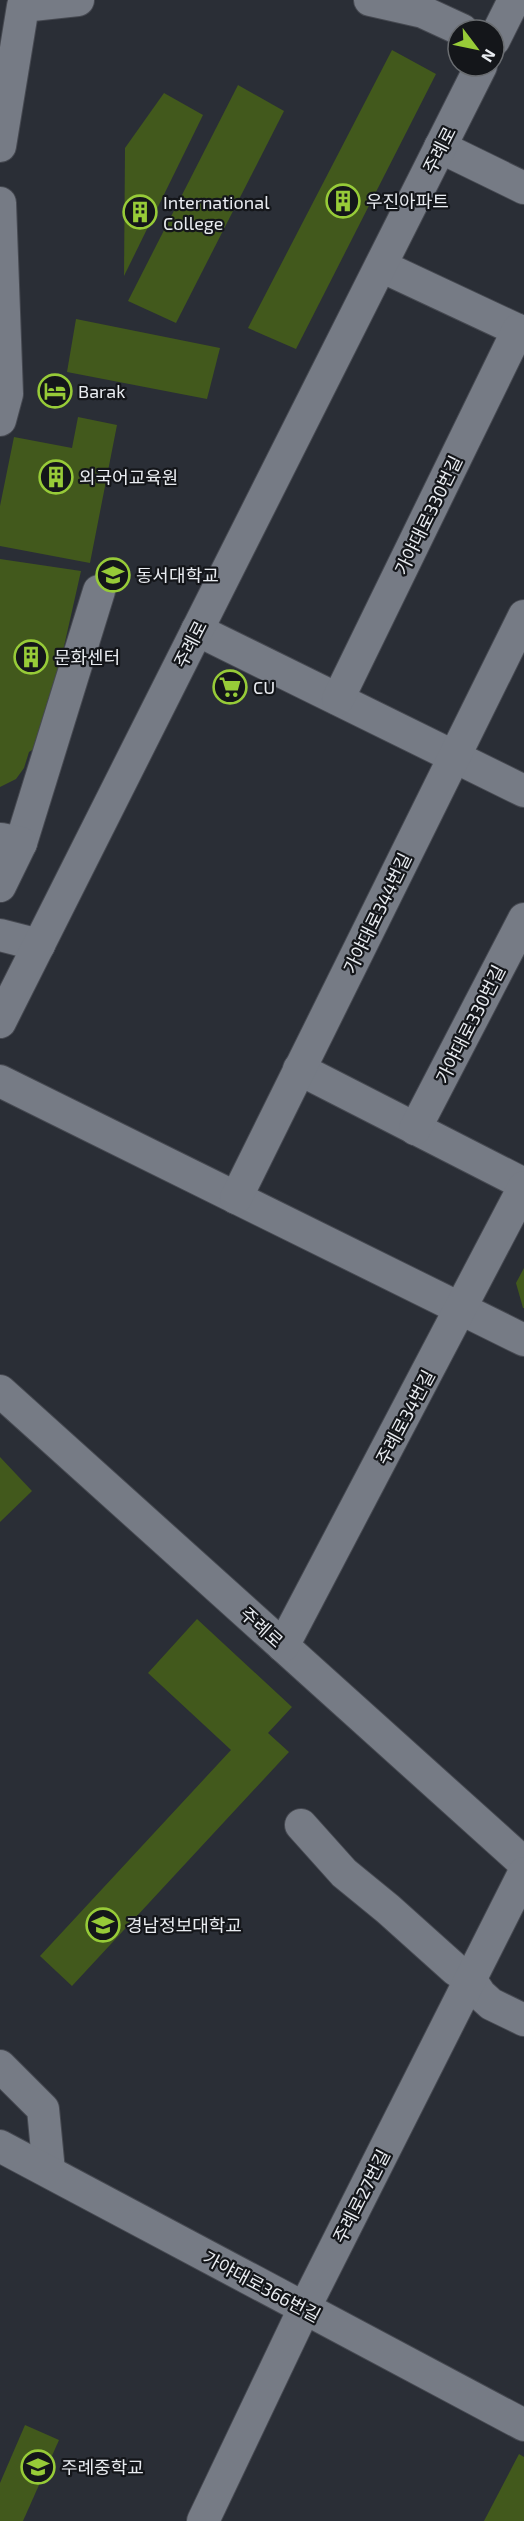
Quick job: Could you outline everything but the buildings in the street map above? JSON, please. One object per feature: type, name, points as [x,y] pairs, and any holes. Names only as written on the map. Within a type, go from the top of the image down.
[{"type":"street","points":[[0,146],[23,6],[78,0]]},
{"type":"street","points":[[370,0],[423,12],[446,23]]},
{"type":"street","points":[[505,18],[514,0]]},
{"type":"street","name":"주례로","points":[[0,1022],[475,78]]},
{"type":"street","points":[[440,147],[524,188]]},
{"type":"street","points":[[0,204],[7,394],[0,420]]},
{"type":"street","points":[[381,266],[521,331]]},
{"type":"street","name":"가야대로330번길","points":[[338,699],[521,331]]},
{"type":"street","points":[[0,886],[10,841],[99,591]]},
{"type":"street","points":[[454,757],[524,616]]},
{"type":"street","points":[[197,630],[524,791]]},
{"type":"street","name":"가야대로344번길","points":[[236,1198],[454,757]]},
{"type":"street","name":"가야대로330번길","points":[[415,1129],[524,919]]},
{"type":"street","points":[[0,935],[39,945]]},
{"type":"street","points":[[300,1069],[524,1186]]},
{"type":"street","points":[[0,1081],[524,1340]]},
{"type":"street","name":"주례로34번길","points":[[283,1646],[462,1310],[524,1186]]},
{"type":"street","name":"주례로","points":[[0,1391],[524,1863]]},
{"type":"street","points":[[301,1825],[344,1873],[456,1970],[470,1979],[480,1994],[492,2004],[524,2020]]},
{"type":"street","name":"주례로27번길","points":[[203,2521],[304,2309],[524,1873]]},
{"type":"street","points":[[0,2066],[43,2109],[49,2171]]},
{"type":"street","name":"가야대로366번길","points":[[0,2146],[524,2425]]},
{"type":"place","name":"우진아파트","points":[[343,201]]},
{"type":"place","name":"International College","points":[[140,212]]},
{"type":"place","name":"Barak","points":[[55,391]]},
{"type":"place","name":"외국어교육원","points":[[56,477]]},
{"type":"place","name":"동서대학교","points":[[113,575]]},
{"type":"place","name":"문화센터","points":[[31,657]]},
{"type":"place","name":"CU","points":[[230,687]]},
{"type":"place","name":"경남정보대학교","points":[[103,1925]]},
{"type":"place","name":"주례중학교","points":[[38,2467]]}]
